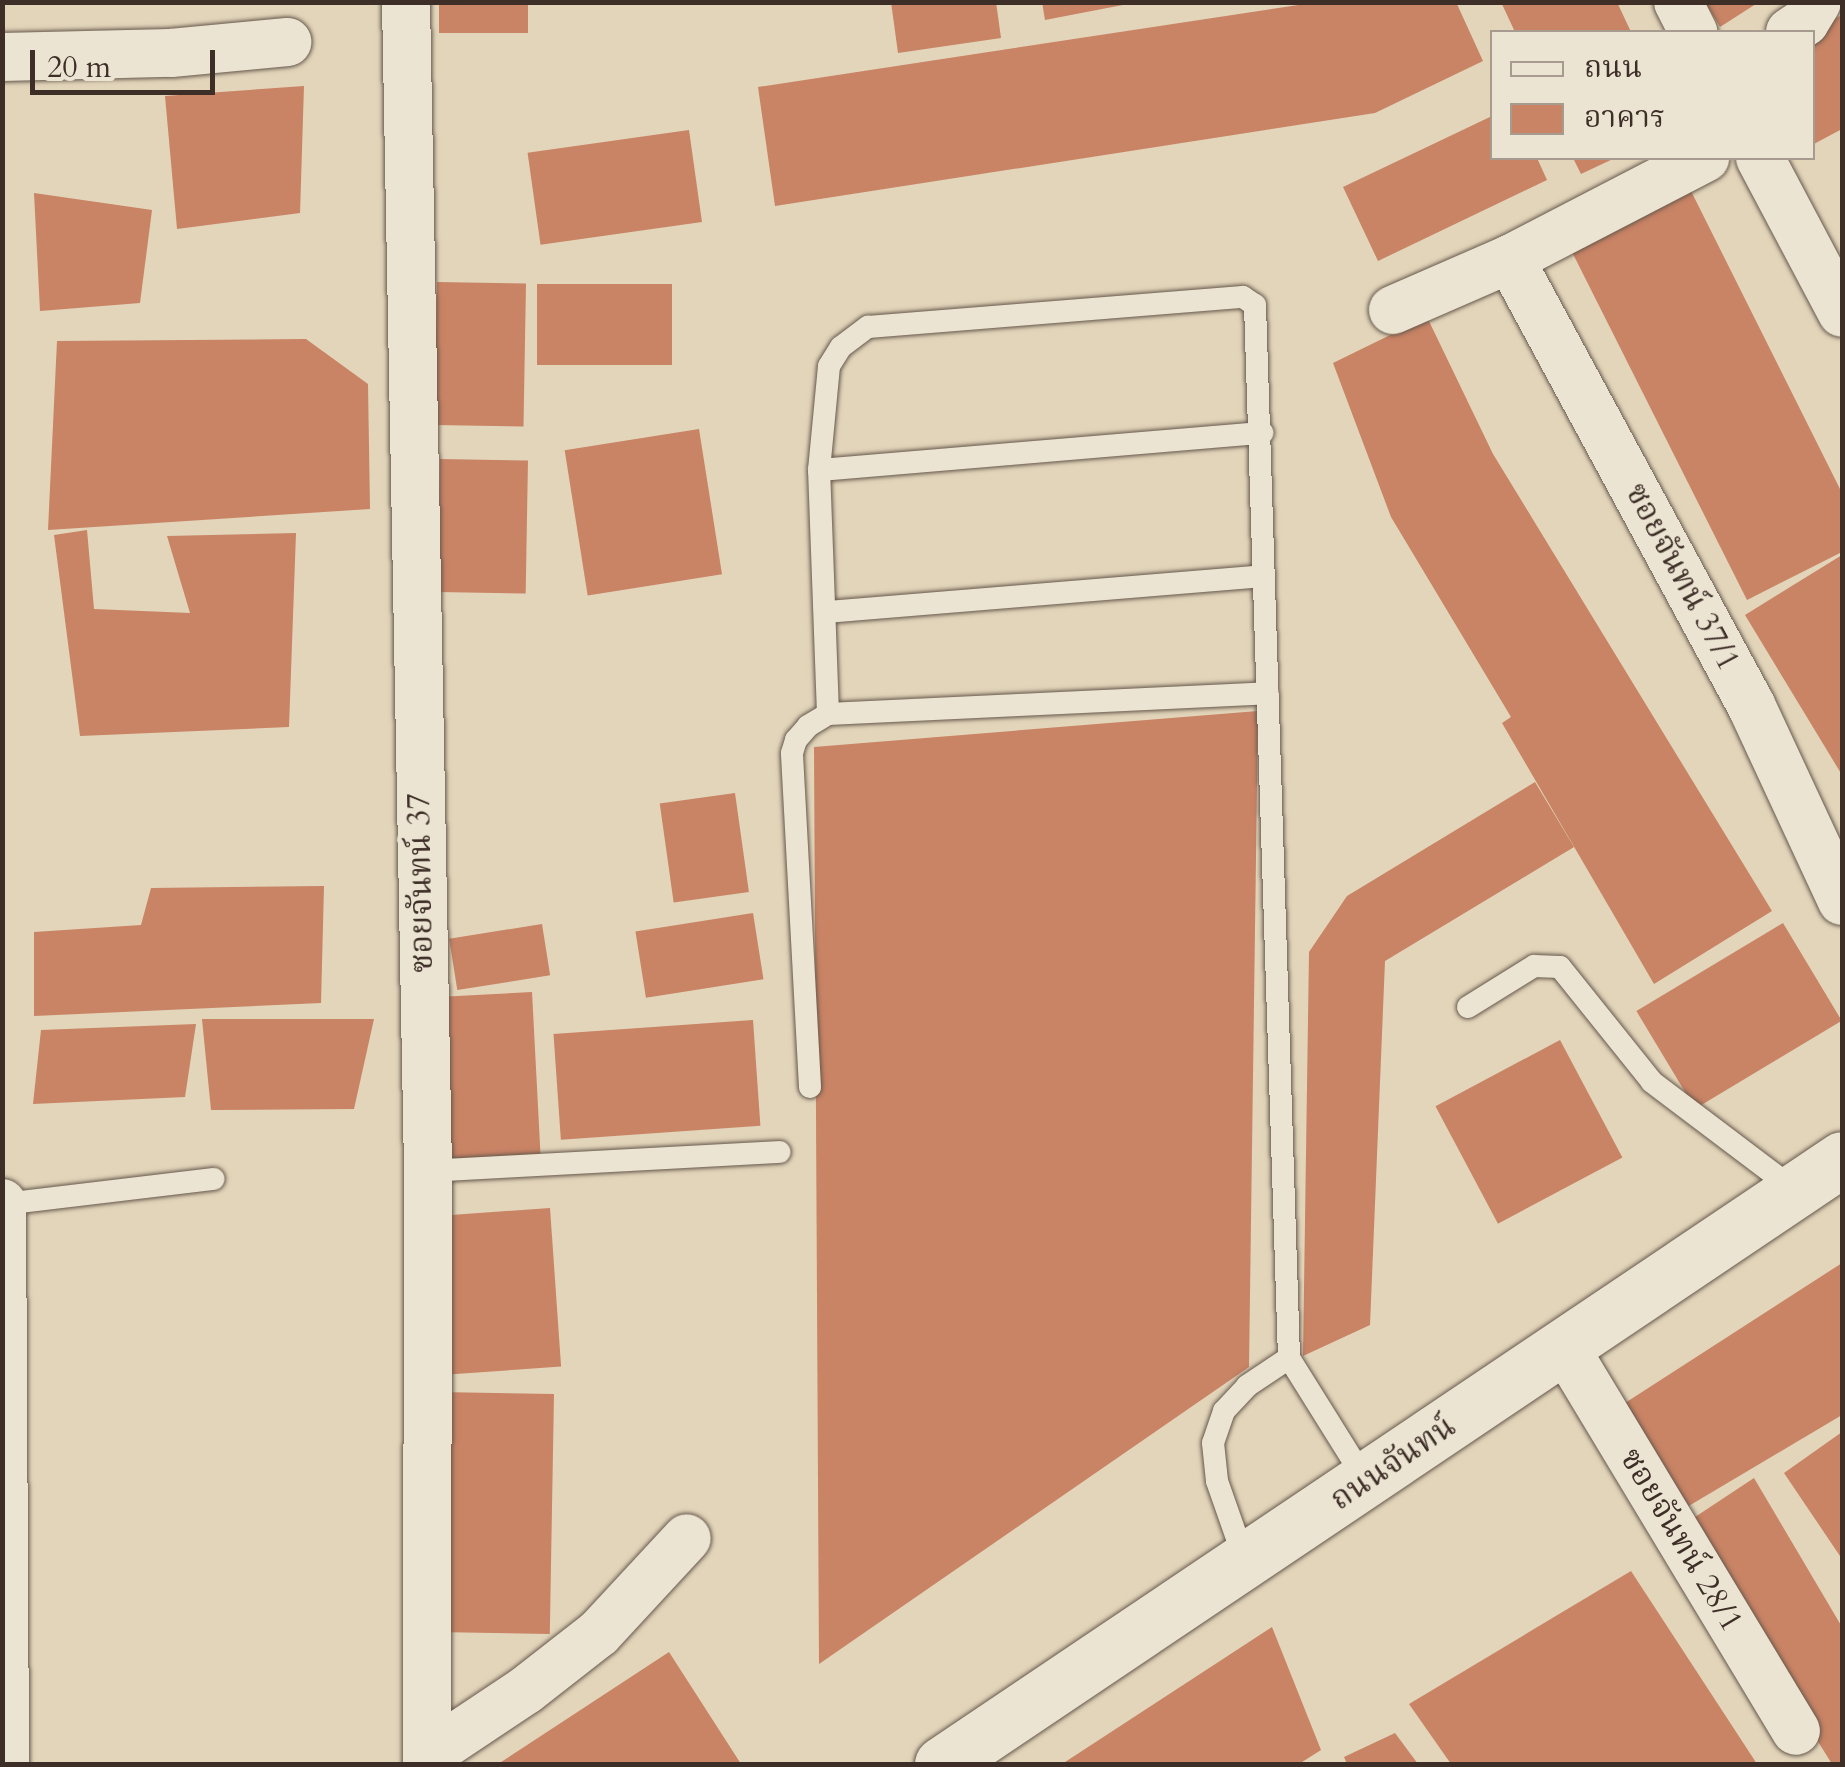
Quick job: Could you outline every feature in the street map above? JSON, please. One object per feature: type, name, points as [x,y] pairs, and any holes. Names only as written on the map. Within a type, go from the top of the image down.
[{"type":"main road","name":"ถนนจันทน์","points":[[942,1764],[1842,1159]]},
{"type":"street","name":"ซอยจันทน์ 37","points":[[406,2],[428,1171],[427,1760]]},
{"type":"street","points":[[1678,2],[1693,30]]},
{"type":"street","points":[[1793,30],[1804,22],[1817,2]]},
{"type":"street","points":[[2,57],[172,53],[286,42]]},
{"type":"street","points":[[1393,310],[1510,259],[1701,160]]},
{"type":"street","points":[[1761,160],[1842,313]]},
{"type":"street","name":"ซอยจันทน์ 37/1","points":[[1510,259],[1751,705],[1842,901]]},
{"type":"street","points":[[2,1203],[5,1764]]},
{"type":"street","name":"ซอยจันทน์ 28/1","points":[[1565,1348],[1796,1731]]},
{"type":"street","points":[[427,1760],[599,1634],[687,1538]]},
{"type":"lane","points":[[828,714],[819,470],[830,366],[855,334],[868,327],[888,325],[1243,296],[1258,313],[1262,576],[1289,1358],[1366,1481]]},
{"type":"lane","points":[[819,470],[1262,433]]},
{"type":"lane","points":[[826,612],[1262,576]]},
{"type":"lane","points":[[810,1087],[792,753],[796,740],[808,726],[828,714],[1267,693]]},
{"type":"lane","points":[[1468,1007],[1534,966],[1560,968],[1652,1082],[1796,1191]]},
{"type":"lane","points":[[428,1171],[779,1152]]},
{"type":"lane","points":[[2,1203],[214,1179]]},
{"type":"lane","points":[[1245,1561],[1216,1481],[1212,1443],[1224,1411],[1247,1386],[1289,1358]]},
{"type":"building","points":[[439,2],[528,2],[528,33],[439,33]]},
{"type":"building","points":[[891,2],[996,2],[1001,38],[898,53]]},
{"type":"building","points":[[1042,2],[1128,2],[1128,4],[1045,20]]},
{"type":"building","points":[[1318,2],[1456,2],[1483,61],[1375,113],[775,206],[758,87]]},
{"type":"building","points":[[1501,2],[1617,2],[1630,30],[1514,30]]},
{"type":"building","points":[[1705,2],[1759,2],[1720,27]]},
{"type":"building","points":[[1842,15],[1842,129],[1815,143],[1815,30]]},
{"type":"building","points":[[304,86],[300,213],[177,229],[165,96]]},
{"type":"building","points":[[1490,117],[1490,160],[1538,160],[1547,180],[1378,261],[1343,187]]},
{"type":"building","points":[[689,130],[702,222],[541,245],[528,153]]},
{"type":"building","points":[[1574,160],[1611,160],[1581,174]]},
{"type":"building","points":[[1689,187],[1842,493],[1842,552],[1747,600],[1570,248]]},
{"type":"building","points":[[34,193],[152,210],[140,303],[40,311]]},
{"type":"building","points":[[437,282],[526,284],[523,427],[435,425]]},
{"type":"building","points":[[537,284],[672,284],[672,365],[537,365]]},
{"type":"building","points":[[1427,317],[1493,454],[1772,911],[1654,984],[1502,723],[1511,717],[1391,517],[1333,363]]},
{"type":"building","points":[[306,339],[368,384],[370,509],[48,530],[57,341]]},
{"type":"building","points":[[699,429],[722,574],[588,595],[565,450]]},
{"type":"building","points":[[440,459],[528,461],[526,594],[438,592]]},
{"type":"building","points":[[87,530],[94,609],[190,613],[167,536],[296,533],[289,727],[80,736],[54,535]]},
{"type":"building","points":[[1842,555],[1842,775],[1745,615]]},
{"type":"building","points":[[1258,711],[1249,1367],[819,1664],[814,747]]},
{"type":"building","points":[[1535,782],[1574,847],[1385,961],[1370,1325],[1303,1356],[1309,952],[1347,896]]},
{"type":"building","points":[[735,793],[749,892],[674,903],[660,804]]},
{"type":"building","points":[[324,886],[321,1003],[34,1016],[34,932],[141,925],[151,888]]},
{"type":"building","points":[[753,913],[763,979],[646,998],[635,932]]},
{"type":"building","points":[[1783,923],[1842,1021],[1695,1109],[1636,1011]]},
{"type":"building","points":[[542,924],[550,975],[457,990],[449,939]]},
{"type":"building","points":[[532,992],[541,1161],[442,1166],[433,997]]},
{"type":"building","points":[[202,1019],[374,1019],[354,1109],[211,1110]]},
{"type":"building","points":[[753,1020],[760,1126],[561,1140],[553,1034]]},
{"type":"building","points":[[196,1024],[185,1097],[33,1104],[41,1030]]},
{"type":"building","points":[[1560,1040],[1622,1157],[1498,1224],[1436,1106]]},
{"type":"building","points":[[550,1208],[561,1367],[448,1374],[437,1216]]},
{"type":"building","points":[[1842,1263],[1842,1415],[1687,1507],[1625,1403]]},
{"type":"building","points":[[439,1392],[554,1394],[550,1634],[435,1632]]},
{"type":"building","points":[[1842,1432],[1842,1559],[1784,1473]]},
{"type":"building","points":[[1754,1478],[1842,1627],[1842,1764],[1832,1764],[1683,1525]]},
{"type":"building","points":[[1631,1571],[1757,1764],[1451,1764],[1409,1704]]},
{"type":"building","points":[[1272,1627],[1321,1750],[1299,1764],[1062,1764]]},
{"type":"building","points":[[669,1652],[741,1764],[498,1764]]},
{"type":"building","points":[[1395,1733],[1418,1764],[1347,1764],[1344,1757]]}]
